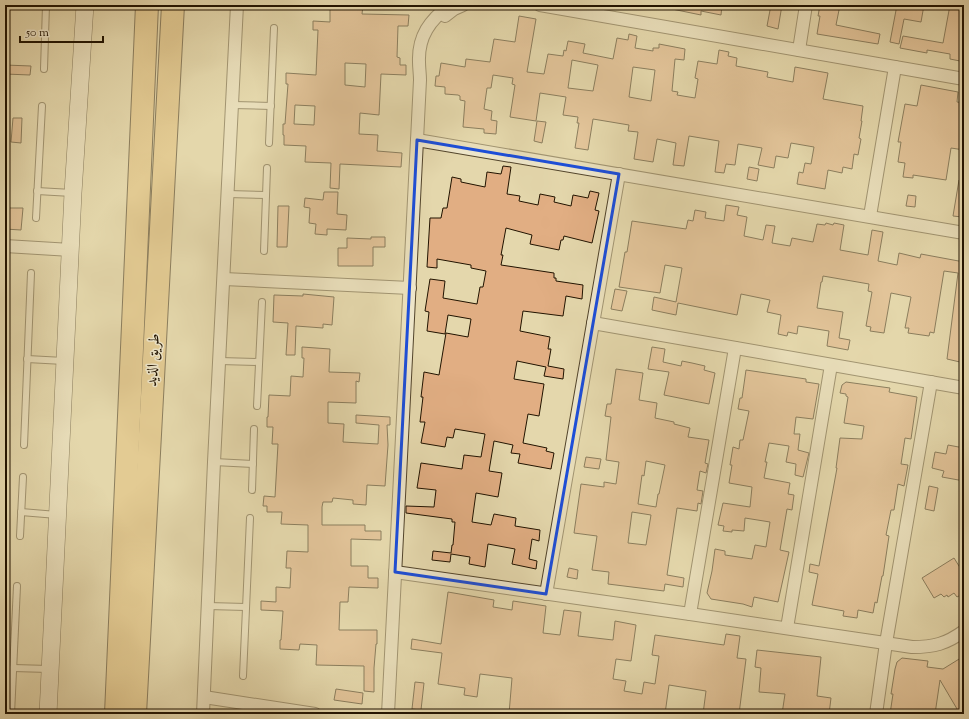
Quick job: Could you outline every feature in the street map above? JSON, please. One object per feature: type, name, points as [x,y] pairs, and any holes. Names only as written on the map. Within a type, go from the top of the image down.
[{"type":"highway","points":[[139,5],[145,49]]},
{"type":"highway","name":"طريق الذيد","points":[[116,714],[147,5]]},
{"type":"highway","name":"طريق الذيد","points":[[135,714],[173,8]]},
{"type":"street","points":[[48,714],[71,250],[85,5]]},
{"type":"street","points":[[203,714],[237,5]]},
{"type":"street","points":[[388,714],[420,78],[419,56],[422,38],[431,22],[447,10],[463,5]]},
{"type":"street","points":[[540,5],[964,79]]},
{"type":"street","points":[[799,50],[806,5]]},
{"type":"street","points":[[870,216],[895,67]]},
{"type":"street","points":[[417,140],[964,233]]},
{"type":"street","points":[[546,594],[619,174]]},
{"type":"street","points":[[5,246],[71,250]]},
{"type":"street","points":[[224,279],[410,288]]},
{"type":"street","points":[[593,323],[964,388]]},
{"type":"street","points":[[690,614],[735,348]]},
{"type":"street","points":[[787,628],[831,364]]},
{"type":"street","points":[[876,714],[886,643],[931,382]]},
{"type":"street","points":[[395,572],[787,628],[912,647],[925,651],[949,648],[964,638]]},
{"type":"street","points":[[912,647],[925,647],[941,644],[964,631]]},
{"type":"street","points":[[204,697],[261,710],[315,714]]},
{"type":"lane","points":[[44,69],[46,5]]},
{"type":"lane","points":[[68,5],[85,5]]},
{"type":"lane","points":[[269,143],[274,28]]},
{"type":"lane","points":[[233,105],[271,106]]},
{"type":"lane","points":[[36,218],[42,106]]},
{"type":"lane","points":[[264,251],[267,168]]},
{"type":"lane","points":[[37,191],[74,193]]},
{"type":"lane","points":[[228,194],[266,195]]},
{"type":"lane","points":[[24,445],[31,273]]},
{"type":"lane","points":[[257,406],[262,302]]},
{"type":"lane","points":[[28,359],[66,361]]},
{"type":"lane","points":[[220,361],[259,362]]},
{"type":"lane","points":[[252,490],[254,429]]},
{"type":"lane","points":[[214,462],[253,464]]},
{"type":"lane","points":[[20,536],[23,477]]},
{"type":"lane","points":[[21,512],[58,515]]},
{"type":"lane","points":[[243,676],[250,518]]},
{"type":"lane","points":[[11,714],[17,586]]},
{"type":"lane","points":[[208,606],[246,607]]},
{"type":"lane","points":[[13,668],[50,669]]},
{"type":"highlighted area","points":[[417,140],[619,174],[546,594],[395,572]]},
{"type":"building","points":[[330,5],[363,5],[362,14],[409,15],[408,26],[398,26],[397,57],[400,58],[400,65],[406,65],[406,75],[381,74],[379,115],[360,113],[359,134],[378,135],[377,151],[402,153],[401,167],[340,164],[339,189],[330,188],[331,163],[305,162],[306,146],[284,145],[283,135],[288,84],[286,84],[286,73],[316,75],[318,30],[313,30],[313,21],[330,22]],"holes":[[[345,63],[366,64],[365,87],[345,85]],[[295,105],[315,106],[314,125],[294,124]]]},
{"type":"building","points":[[672,5],[722,5],[721,15],[701,11],[701,15],[672,9]]},
{"type":"building","points":[[771,5],[782,5],[778,29],[767,26]]},
{"type":"building","points":[[820,5],[840,5],[836,25],[880,34],[878,44],[817,34]]},
{"type":"building","points":[[897,5],[924,5],[921,22],[904,19],[899,44],[890,42]]},
{"type":"building","points":[[950,5],[961,5],[961,9],[964,10],[964,38],[960,61],[950,59],[950,54],[927,50],[927,53],[900,48],[903,36],[943,43]]},
{"type":"building","points":[[519,16],[536,19],[527,72],[544,74],[548,54],[563,56],[564,50],[566,51],[568,41],[585,44],[583,53],[613,59],[617,38],[628,40],[629,34],[637,36],[635,48],[653,51],[653,48],[659,48],[659,44],[685,49],[684,60],[675,59],[672,91],[678,92],[677,95],[695,98],[698,79],[695,78],[698,61],[717,64],[719,50],[729,52],[728,56],[737,58],[736,66],[768,72],[767,77],[793,82],[795,67],[828,73],[823,99],[863,106],[859,138],[861,139],[858,155],[854,154],[852,169],[843,167],[842,173],[828,170],[825,189],[797,184],[799,172],[803,173],[805,163],[811,164],[814,147],[791,143],[788,158],[776,156],[774,168],[758,165],[762,148],[738,144],[735,165],[726,164],[724,173],[715,172],[719,141],[689,136],[684,166],[673,165],[676,143],[657,139],[653,162],[634,159],[638,132],[628,131],[629,125],[593,119],[588,150],[575,148],[579,123],[577,123],[578,117],[563,115],[566,97],[540,93],[536,121],[510,117],[515,85],[512,84],[513,78],[493,75],[491,88],[487,88],[484,109],[492,111],[491,120],[497,121],[496,134],[484,133],[484,129],[463,127],[465,101],[460,100],[460,96],[458,95],[445,94],[445,87],[435,86],[436,76],[439,76],[441,63],[465,67],[466,59],[490,62],[494,39],[515,42]],"holes":[[[572,60],[598,65],[593,91],[568,88]],[[633,67],[655,70],[651,101],[629,97]]]},
{"type":"building","points":[[5,65],[31,66],[30,75],[5,74]]},
{"type":"building","points":[[921,85],[958,92],[957,102],[964,103],[964,150],[951,148],[946,180],[913,175],[913,178],[903,177],[905,163],[898,162],[901,142],[898,142],[905,104],[917,106]]},
{"type":"building","points":[[13,118],[22,118],[21,143],[11,142]]},
{"type":"building","points":[[537,121],[546,122],[542,143],[534,141]]},
{"type":"building","points":[[503,166],[511,167],[507,194],[520,196],[519,201],[538,205],[540,194],[555,197],[554,202],[571,206],[573,195],[588,198],[590,191],[599,193],[595,210],[599,211],[592,243],[564,236],[563,240],[561,240],[559,250],[530,244],[532,235],[506,228],[501,255],[503,255],[501,265],[554,273],[554,278],[556,278],[556,281],[583,285],[582,299],[566,296],[563,316],[523,311],[520,331],[550,337],[548,349],[551,349],[548,366],[564,369],[563,379],[544,376],[546,367],[517,361],[514,379],[544,384],[539,416],[528,414],[523,443],[547,448],[546,451],[554,453],[551,469],[518,463],[520,454],[511,453],[513,445],[494,441],[489,471],[502,473],[498,497],[476,493],[472,522],[491,525],[494,514],[516,518],[515,526],[540,530],[539,541],[532,539],[529,559],[537,561],[536,569],[512,564],[515,549],[488,544],[485,567],[469,564],[470,557],[451,554],[450,562],[432,560],[433,551],[451,553],[455,522],[452,522],[452,519],[406,513],[406,506],[434,507],[436,490],[417,488],[421,463],[462,469],[464,455],[481,457],[485,434],[455,429],[453,438],[447,437],[445,447],[421,443],[425,422],[420,422],[424,372],[439,375],[446,333],[468,337],[471,319],[448,315],[445,334],[427,331],[429,312],[425,311],[430,279],[445,281],[443,298],[477,304],[480,287],[483,287],[486,271],[471,268],[471,265],[437,259],[437,268],[427,267],[430,218],[441,218],[443,208],[447,208],[452,177],[461,179],[461,182],[485,187],[487,172],[501,174]]},
{"type":"building","points":[[749,167],[759,169],[757,181],[747,179]]},
{"type":"building","points":[[959,180],[964,180],[964,213],[962,212],[962,217],[953,216]]},
{"type":"building","points":[[324,192],[338,192],[337,214],[347,215],[346,230],[327,229],[327,235],[315,234],[316,224],[309,223],[310,208],[304,207],[305,198],[323,200]]},
{"type":"building","points":[[908,195],[916,196],[915,207],[906,206]]},
{"type":"building","points":[[726,205],[739,207],[737,215],[747,217],[744,236],[763,240],[766,225],[775,226],[772,243],[790,246],[792,238],[813,242],[817,224],[825,225],[826,223],[833,225],[834,223],[844,225],[840,250],[868,255],[872,230],[883,232],[878,261],[897,265],[899,253],[920,258],[921,254],[964,262],[964,358],[961,358],[960,362],[947,359],[958,273],[944,271],[934,333],[930,332],[929,336],[908,333],[909,328],[905,328],[911,297],[891,293],[884,333],[870,331],[871,327],[866,326],[872,292],[868,291],[869,284],[823,276],[817,308],[843,312],[839,338],[850,340],[848,350],[827,346],[829,331],[798,326],[797,334],[788,332],[787,336],[778,334],[781,315],[767,312],[770,300],[741,294],[737,315],[678,303],[676,315],[652,310],[654,297],[676,302],[682,268],[665,265],[660,293],[619,287],[632,221],[686,229],[688,220],[693,221],[695,210],[706,212],[705,218],[724,221]]},
{"type":"building","points":[[278,206],[289,206],[287,247],[277,247]]},
{"type":"building","points":[[5,208],[23,208],[21,230],[5,229]]},
{"type":"building","points":[[371,237],[385,237],[385,247],[373,247],[373,266],[338,266],[338,248],[347,248],[347,238],[371,239]]},
{"type":"building","points":[[615,289],[627,291],[622,311],[611,309]]},
{"type":"building","points":[[303,294],[334,297],[332,325],[323,324],[323,328],[296,326],[295,355],[286,355],[288,323],[273,322],[274,295],[303,296]]},
{"type":"building","points":[[302,347],[330,349],[329,372],[360,373],[359,382],[356,381],[356,403],[328,402],[328,423],[344,424],[343,442],[378,444],[379,425],[356,423],[356,415],[390,417],[390,425],[387,425],[388,445],[385,486],[367,485],[366,505],[353,504],[353,500],[333,498],[332,502],[323,502],[322,507],[322,525],[365,525],[365,531],[381,531],[381,540],[351,539],[351,566],[368,566],[368,578],[378,578],[378,588],[349,587],[348,602],[340,602],[339,630],[377,630],[374,692],[364,691],[364,666],[316,665],[317,645],[300,644],[299,650],[280,649],[283,611],[261,610],[261,601],[276,602],[276,587],[290,588],[291,568],[286,568],[287,551],[308,552],[308,525],[281,524],[282,512],[267,512],[267,506],[263,506],[264,496],[275,497],[278,444],[272,444],[273,427],[267,427],[269,395],[290,396],[291,376],[303,377],[304,358],[302,358]]},
{"type":"building","points":[[652,347],[665,349],[663,362],[681,366],[682,361],[692,363],[705,366],[704,370],[715,373],[709,404],[664,395],[669,372],[648,369]]},
{"type":"building","points":[[616,369],[643,373],[639,400],[657,403],[655,418],[674,422],[674,424],[690,428],[688,437],[709,440],[705,463],[708,464],[706,473],[700,471],[697,490],[703,491],[701,504],[698,503],[697,511],[677,508],[667,575],[684,578],[683,587],[665,584],[664,591],[608,584],[609,572],[592,570],[597,536],[574,533],[581,484],[604,487],[604,482],[616,484],[619,462],[606,460],[611,417],[605,416],[607,404],[611,404]],"holes":[[[646,461],[665,465],[656,507],[638,504],[642,475],[644,476]],[[632,512],[651,515],[646,545],[628,543]]]},
{"type":"building","points":[[746,370],[806,379],[806,382],[819,384],[813,419],[796,417],[794,434],[800,434],[798,450],[809,453],[803,477],[795,475],[796,464],[786,462],[789,446],[769,443],[765,462],[767,462],[764,478],[790,483],[788,494],[794,495],[792,510],[787,509],[780,550],[789,552],[778,602],[754,597],[752,607],[743,604],[711,599],[707,593],[715,549],[725,551],[725,555],[752,559],[755,545],[766,547],[770,522],[745,518],[744,531],[732,530],[732,532],[723,531],[724,526],[718,525],[723,503],[750,507],[752,487],[729,483],[733,447],[739,449],[740,440],[743,440],[749,411],[738,409],[740,398],[742,398]]},
{"type":"building","points":[[846,382],[890,388],[889,392],[917,397],[911,439],[905,438],[901,464],[908,465],[904,486],[898,484],[894,510],[891,510],[886,535],[889,536],[883,576],[877,603],[875,602],[873,613],[858,610],[857,618],[843,616],[844,611],[812,605],[818,574],[809,572],[810,564],[819,566],[837,468],[840,438],[862,439],[864,426],[844,423],[848,397],[846,394],[840,393],[842,385]]},
{"type":"building","points":[[948,445],[964,448],[964,481],[942,477],[944,471],[932,468],[935,452],[946,454]]},
{"type":"building","points":[[586,457],[601,459],[599,469],[584,467]]},
{"type":"building","points":[[929,486],[938,488],[934,511],[925,509]]},
{"type":"building","points":[[954,558],[964,574],[964,593],[957,597],[954,593],[948,597],[947,595],[944,597],[941,594],[934,598],[922,578]]},
{"type":"building","points":[[569,568],[578,570],[577,579],[567,577]]},
{"type":"building","points":[[448,592],[494,600],[493,607],[512,610],[513,601],[546,606],[543,633],[560,635],[564,610],[581,612],[578,636],[613,640],[615,621],[636,625],[631,661],[616,659],[613,679],[626,681],[624,691],[642,694],[644,682],[655,684],[659,656],[652,655],[655,635],[724,645],[726,634],[740,636],[737,658],[746,659],[739,714],[703,714],[706,691],[669,685],[665,714],[551,714],[532,711],[531,714],[509,714],[512,678],[480,674],[477,697],[464,695],[465,688],[438,684],[442,653],[411,649],[412,639],[441,644]]},
{"type":"building","points":[[757,650],[821,657],[817,696],[831,698],[829,714],[782,714],[785,694],[759,692],[761,668],[755,667]]},
{"type":"building","points":[[964,656],[964,714],[960,714],[940,680],[935,714],[890,714],[893,694],[891,694],[895,669],[897,662],[902,658],[928,661],[927,667],[943,669]]},
{"type":"building","points":[[415,682],[424,683],[421,710],[412,709]]},
{"type":"building","points":[[336,689],[363,693],[362,704],[334,700]]}]
